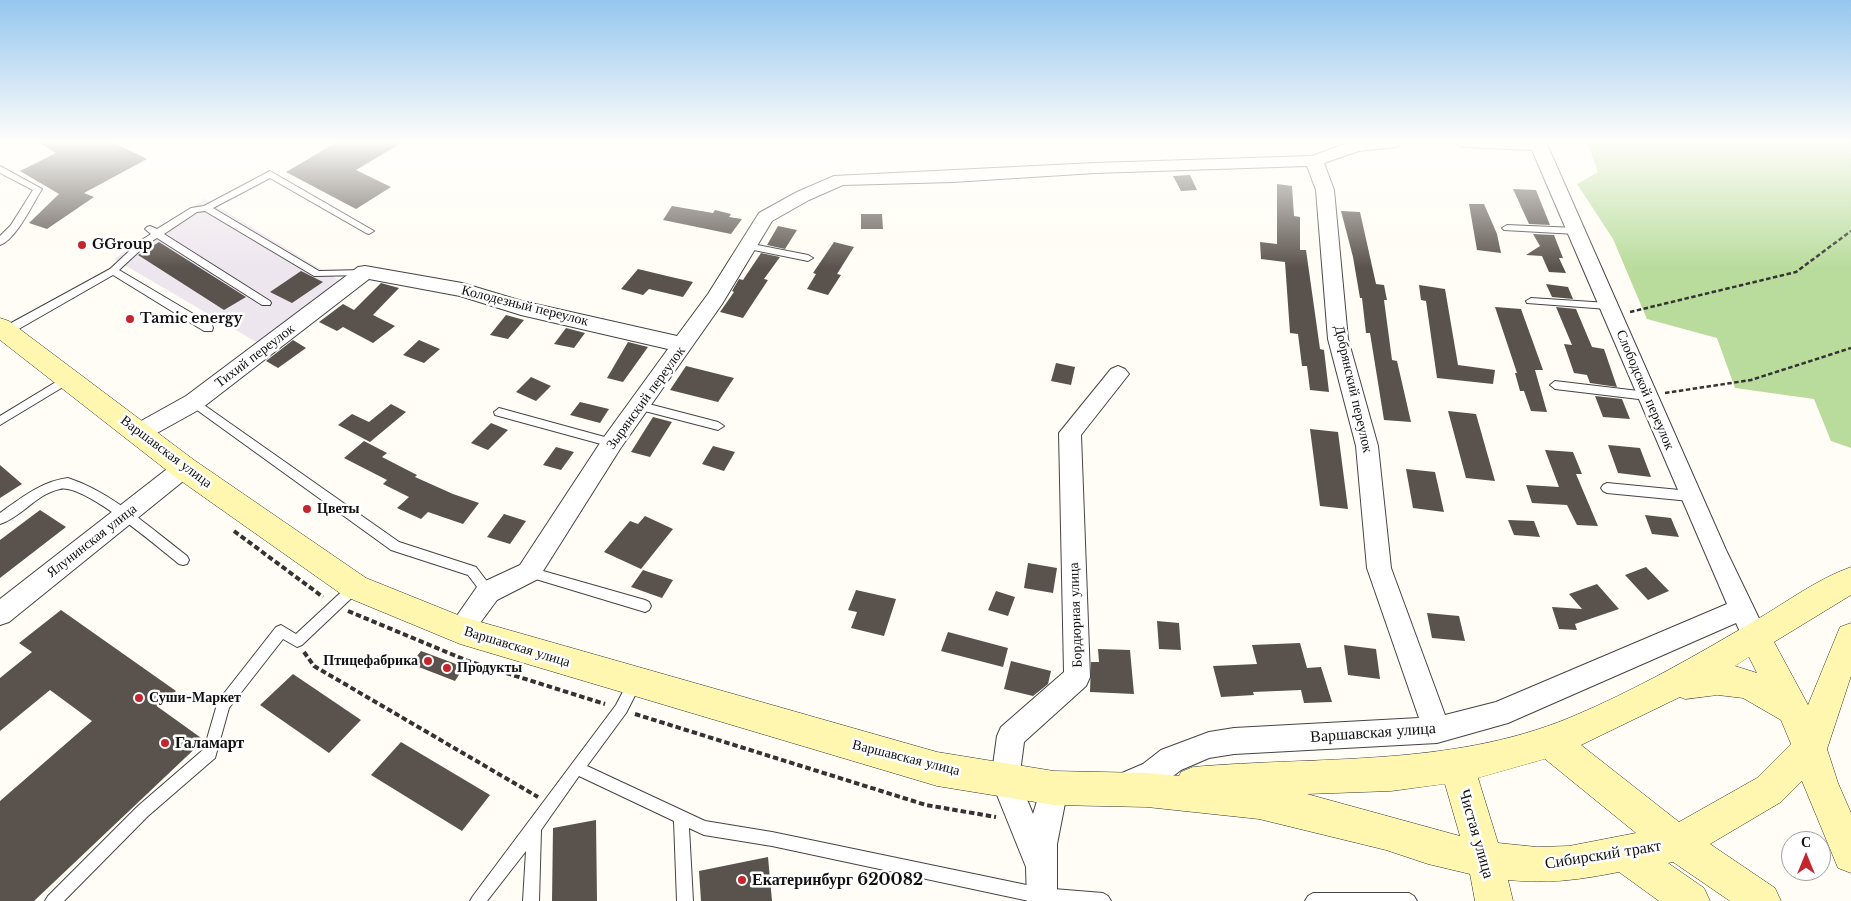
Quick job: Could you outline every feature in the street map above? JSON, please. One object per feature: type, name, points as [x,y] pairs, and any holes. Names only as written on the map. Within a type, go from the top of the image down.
[{"type":"main road","name":"Варшавская улица","points":[[3,329],[140,432],[184,468],[355,588],[460,630],[937,769],[1054,788],[1147,790],[1259,802],[1299,810],[1485,860]]},
{"type":"main road","points":[[1457,766],[1549,742],[1670,687],[1851,580]]},
{"type":"main road","points":[[1755,637],[1793,709],[1810,749],[1821,786],[1851,855]]},
{"type":"main road","name":"Сибирский тракт","points":[[1485,860],[1537,865],[1569,864],[1677,842],[1769,790],[1810,749],[1829,690],[1851,637]]},
{"type":"main road","points":[[1670,687],[1709,680],[1745,681],[1793,709]]},
{"type":"main road","points":[[1549,742],[1677,842],[1762,901]]},
{"type":"main road","name":"Варшавская улица","points":[[1147,790],[1242,779],[1338,776],[1457,766]]},
{"type":"main road","name":"Чистая улица","points":[[1457,766],[1485,860],[1494,901]]},
{"type":"main road","points":[[1624,854],[1691,901]]},
{"type":"street","name":"Зырянский переулок","points":[[529,572],[612,443],[641,406],[715,299],[765,216],[831,184]]},
{"type":"street","name":"Добрянский переулок","points":[[1323,184],[1325,190],[1338,339],[1367,446],[1379,568],[1436,730]]},
{"type":"street","name":"Слободской переулок","points":[[1555,184],[1690,496],[1755,637]]},
{"type":"street","name":"Колодезный переулок","points":[[365,272],[462,290],[521,308],[684,345]]},
{"type":"street","name":"Тихий переулок","points":[[140,432],[194,402],[365,272]]},
{"type":"street","name":"Бордюрная улица","points":[[1005,780],[1011,736],[1077,677],[1070,432],[1118,374]]},
{"type":"street","name":"Ялунинская улица","points":[[0,614],[184,468]]},
{"type":"street","points":[[460,630],[488,592],[529,572]]},
{"type":"street","name":"Варшавская улица","points":[[1111,790],[1133,784],[1153,774],[1171,760],[1209,745],[1436,730],[1498,714],[1742,608]]},
{"type":"street","points":[[1005,780],[1040,865]]},
{"type":"street","points":[[1042,898],[1040,865],[1045,824],[1054,788]]},
{"type":"lane","points":[[0,242],[14,227],[38,189],[29,184]]},
{"type":"lane","points":[[3,329],[113,271],[143,243],[194,210],[206,208],[251,184]]},
{"type":"lane","points":[[287,184],[368,231]]},
{"type":"lane","points":[[206,208],[317,274],[365,272]]},
{"type":"lane","points":[[150,228],[266,303]]},
{"type":"lane","points":[[1507,228],[1576,231]]},
{"type":"lane","points":[[747,246],[808,258]]},
{"type":"lane","points":[[113,271],[208,328]]},
{"type":"lane","points":[[1531,301],[1610,311]]},
{"type":"lane","points":[[0,421],[69,378]]},
{"type":"lane","points":[[1555,385],[1647,396]]},
{"type":"lane","points":[[194,402],[395,546],[472,571],[488,592]]},
{"type":"lane","points":[[641,406],[718,426]]},
{"type":"lane","points":[[499,412],[612,443]]},
{"type":"lane","points":[[0,519],[49,488],[67,483],[77,486],[125,516],[183,560]]},
{"type":"lane","points":[[1607,488],[1690,496]]},
{"type":"lane","points":[[529,572],[645,606]]},
{"type":"lane","points":[[54,901],[142,811],[210,753],[222,705],[281,630],[297,642],[355,588]]},
{"type":"lane","points":[[478,901],[621,709],[634,682]]},
{"type":"lane","points":[[577,768],[704,828],[772,839],[1042,898],[1102,901]]},
{"type":"lane","points":[[680,817],[685,901]]},
{"type":"lane","points":[[531,901],[534,828]]},
{"type":"lane","points":[[1313,901],[1409,901]]},
{"type":"path","points":[[1610,311],[1796,272],[1851,231]]},
{"type":"path","points":[[1647,396],[1751,380],[1851,348]]},
{"type":"path","points":[[297,642],[314,666],[550,805]]},
{"type":"shaded area","points":[[205,199],[347,285],[258,343],[114,259]]},
{"type":"green space","points":[[1577,184],[1851,184],[1851,448],[1831,441],[1814,399],[1735,388],[1717,338],[1647,319],[1613,239]]},
{"type":"building","points":[[42,184],[101,184],[84,193],[94,197],[47,229],[29,223],[59,194]]},
{"type":"building","points":[[309,184],[385,184],[391,187],[356,209]]},
{"type":"building","points":[[1177,184],[1194,184],[1197,190],[1181,191]]},
{"type":"building","points":[[1277,184],[1292,186],[1294,216],[1300,217],[1300,250],[1306,250],[1320,349],[1324,350],[1329,392],[1310,390],[1307,366],[1302,366],[1298,334],[1290,333],[1285,262],[1261,259],[1260,242],[1277,244]]},
{"type":"building","points":[[1513,189],[1536,190],[1550,225],[1529,224]]},
{"type":"building","points":[[1469,204],[1484,204],[1497,234],[1501,253],[1477,250]]},
{"type":"building","points":[[672,206],[713,213],[715,210],[731,214],[729,217],[742,219],[731,234],[663,220]]},
{"type":"building","points":[[1341,211],[1360,212],[1376,284],[1384,285],[1387,300],[1384,300],[1392,360],[1397,361],[1411,422],[1384,420],[1370,333],[1366,333],[1362,298],[1360,298],[1353,257]]},
{"type":"building","points":[[861,214],[882,214],[883,229],[861,229]]},
{"type":"building","points":[[778,226],[797,230],[785,249],[767,245]]},
{"type":"building","points":[[1533,234],[1554,235],[1563,258],[1559,258],[1566,273],[1549,272],[1542,256],[1526,255],[1540,246]]},
{"type":"building","points":[[159,242],[246,297],[224,310],[138,255]]},
{"type":"building","points":[[834,242],[854,247],[837,274],[841,275],[828,295],[807,289],[816,274],[813,273]]},
{"type":"building","points":[[761,253],[780,257],[764,279],[768,280],[743,318],[720,312],[734,292],[732,291],[739,279],[743,280]]},
{"type":"building","points":[[638,269],[693,282],[683,297],[649,289],[643,295],[621,289]]},
{"type":"building","points":[[301,271],[323,282],[292,303],[270,292]]},
{"type":"building","points":[[381,283],[399,288],[373,315],[395,326],[373,343],[343,327],[337,331],[319,322],[343,304],[354,310]]},
{"type":"building","points":[[1546,284],[1568,287],[1573,299],[1552,297]]},
{"type":"building","points":[[1419,285],[1445,289],[1458,365],[1495,370],[1493,384],[1437,378],[1426,301],[1421,300]]},
{"type":"building","points":[[1495,307],[1521,309],[1543,370],[1535,370],[1547,412],[1531,411],[1524,391],[1520,391],[1515,373],[1517,373]]},
{"type":"building","points":[[1556,307],[1576,309],[1592,347],[1604,349],[1617,387],[1590,383],[1587,375],[1574,373],[1564,344],[1572,345]]},
{"type":"building","points":[[506,315],[524,320],[508,339],[490,335]]},
{"type":"building","points":[[566,328],[585,333],[574,348],[554,344]]},
{"type":"building","points":[[293,340],[306,348],[278,368],[266,361]]},
{"type":"building","points":[[419,340],[440,349],[424,363],[403,355]]},
{"type":"building","points":[[628,342],[648,347],[623,382],[607,378]]},
{"type":"building","points":[[1056,363],[1075,367],[1071,385],[1051,381]]},
{"type":"building","points":[[686,366],[734,378],[718,402],[670,390]]},
{"type":"building","points":[[531,377],[551,386],[536,401],[516,392]]},
{"type":"building","points":[[1595,396],[1622,399],[1630,419],[1603,417]]},
{"type":"building","points":[[580,402],[609,409],[600,423],[570,415]]},
{"type":"building","points":[[391,404],[406,412],[370,442],[338,425],[352,414],[369,422]]},
{"type":"building","points":[[1448,411],[1476,414],[1495,481],[1466,478]]},
{"type":"building","points":[[653,417],[672,422],[650,457],[631,452]]},
{"type":"building","points":[[491,423],[508,430],[488,450],[471,443]]},
{"type":"building","points":[[1310,429],[1338,432],[1348,509],[1320,506]]},
{"type":"building","points":[[364,441],[387,453],[382,457],[417,475],[415,477],[479,503],[463,524],[428,512],[421,519],[397,508],[409,497],[383,484],[387,480],[344,458]]},
{"type":"building","points":[[1608,445],[1640,448],[1651,477],[1618,473]]},
{"type":"building","points":[[713,446],[735,452],[724,471],[702,464]]},
{"type":"building","points":[[556,447],[574,452],[561,470],[543,465]]},
{"type":"building","points":[[1545,450],[1573,452],[1582,474],[1576,474],[1598,526],[1577,525],[1567,505],[1532,503],[1526,485],[1559,487]]},
{"type":"building","points":[[0,465],[22,484],[0,498]]},
{"type":"building","points":[[1406,469],[1435,472],[1444,512],[1413,508]]},
{"type":"building","points":[[40,510],[66,527],[0,578],[0,540]]},
{"type":"building","points":[[504,514],[526,521],[510,544],[487,537]]},
{"type":"building","points":[[1645,515],[1671,518],[1679,537],[1652,534]]},
{"type":"building","points":[[645,516],[673,529],[641,569],[604,552],[630,521],[638,524]]},
{"type":"building","points":[[1508,520],[1534,521],[1540,537],[1514,535]]},
{"type":"building","points":[[1028,563],[1057,568],[1053,593],[1024,588]]},
{"type":"building","points":[[1646,567],[1669,591],[1648,600],[1625,575]]},
{"type":"building","points":[[643,570],[673,580],[662,598],[631,587]]},
{"type":"building","points":[[1597,584],[1619,609],[1575,624],[1577,630],[1559,629],[1552,607],[1582,609],[1569,594]]},
{"type":"building","points":[[856,590],[896,599],[884,636],[851,628],[857,612],[848,610]]},
{"type":"building","points":[[996,591],[1015,597],[1008,616],[988,610]]},
{"type":"building","points":[[61,610],[176,691],[158,707],[204,740],[34,901],[0,901],[0,801],[92,721],[50,690],[0,731],[0,678],[32,652],[19,643]]},
{"type":"building","points":[[1427,613],[1459,616],[1465,641],[1432,638]]},
{"type":"building","points":[[1157,621],[1179,623],[1181,650],[1159,649]]},
{"type":"building","points":[[948,632],[1008,648],[1003,667],[941,651]]},
{"type":"building","points":[[1300,643],[1307,668],[1321,667],[1332,702],[1304,703],[1301,690],[1253,692],[1254,695],[1221,697],[1213,666],[1257,664],[1252,645]]},
{"type":"building","points":[[1344,645],[1376,649],[1380,679],[1348,675]]},
{"type":"building","points":[[1098,649],[1130,650],[1134,694],[1090,692],[1091,662],[1099,662]]},
{"type":"building","points":[[421,651],[464,667],[455,681],[411,664]]},
{"type":"building","points":[[1011,661],[1051,671],[1048,684],[1033,696],[1004,689]]},
{"type":"building","points":[[293,674],[361,720],[329,753],[260,705]]},
{"type":"building","points":[[401,742],[490,795],[462,831],[371,775]]},
{"type":"building","points":[[596,820],[597,901],[552,901],[553,828]]},
{"type":"building","points":[[768,857],[772,901],[701,901],[699,871]]},
{"type":"place","name":"GGroup","points":[[82,245]]},
{"type":"place","name":"Tamic energy","points":[[130,319]]},
{"type":"place","name":"Цветы","points":[[307,509]]},
{"type":"place","name":"Птицефабрика","points":[[428,661]]},
{"type":"place","name":"Продукты","points":[[447,668]]},
{"type":"place","name":"Суши-Маркет","points":[[139,698]]},
{"type":"place","name":"Галамарт","points":[[165,743]]},
{"type":"place","name":"Екатеринбург 620082","points":[[742,880]]}]
